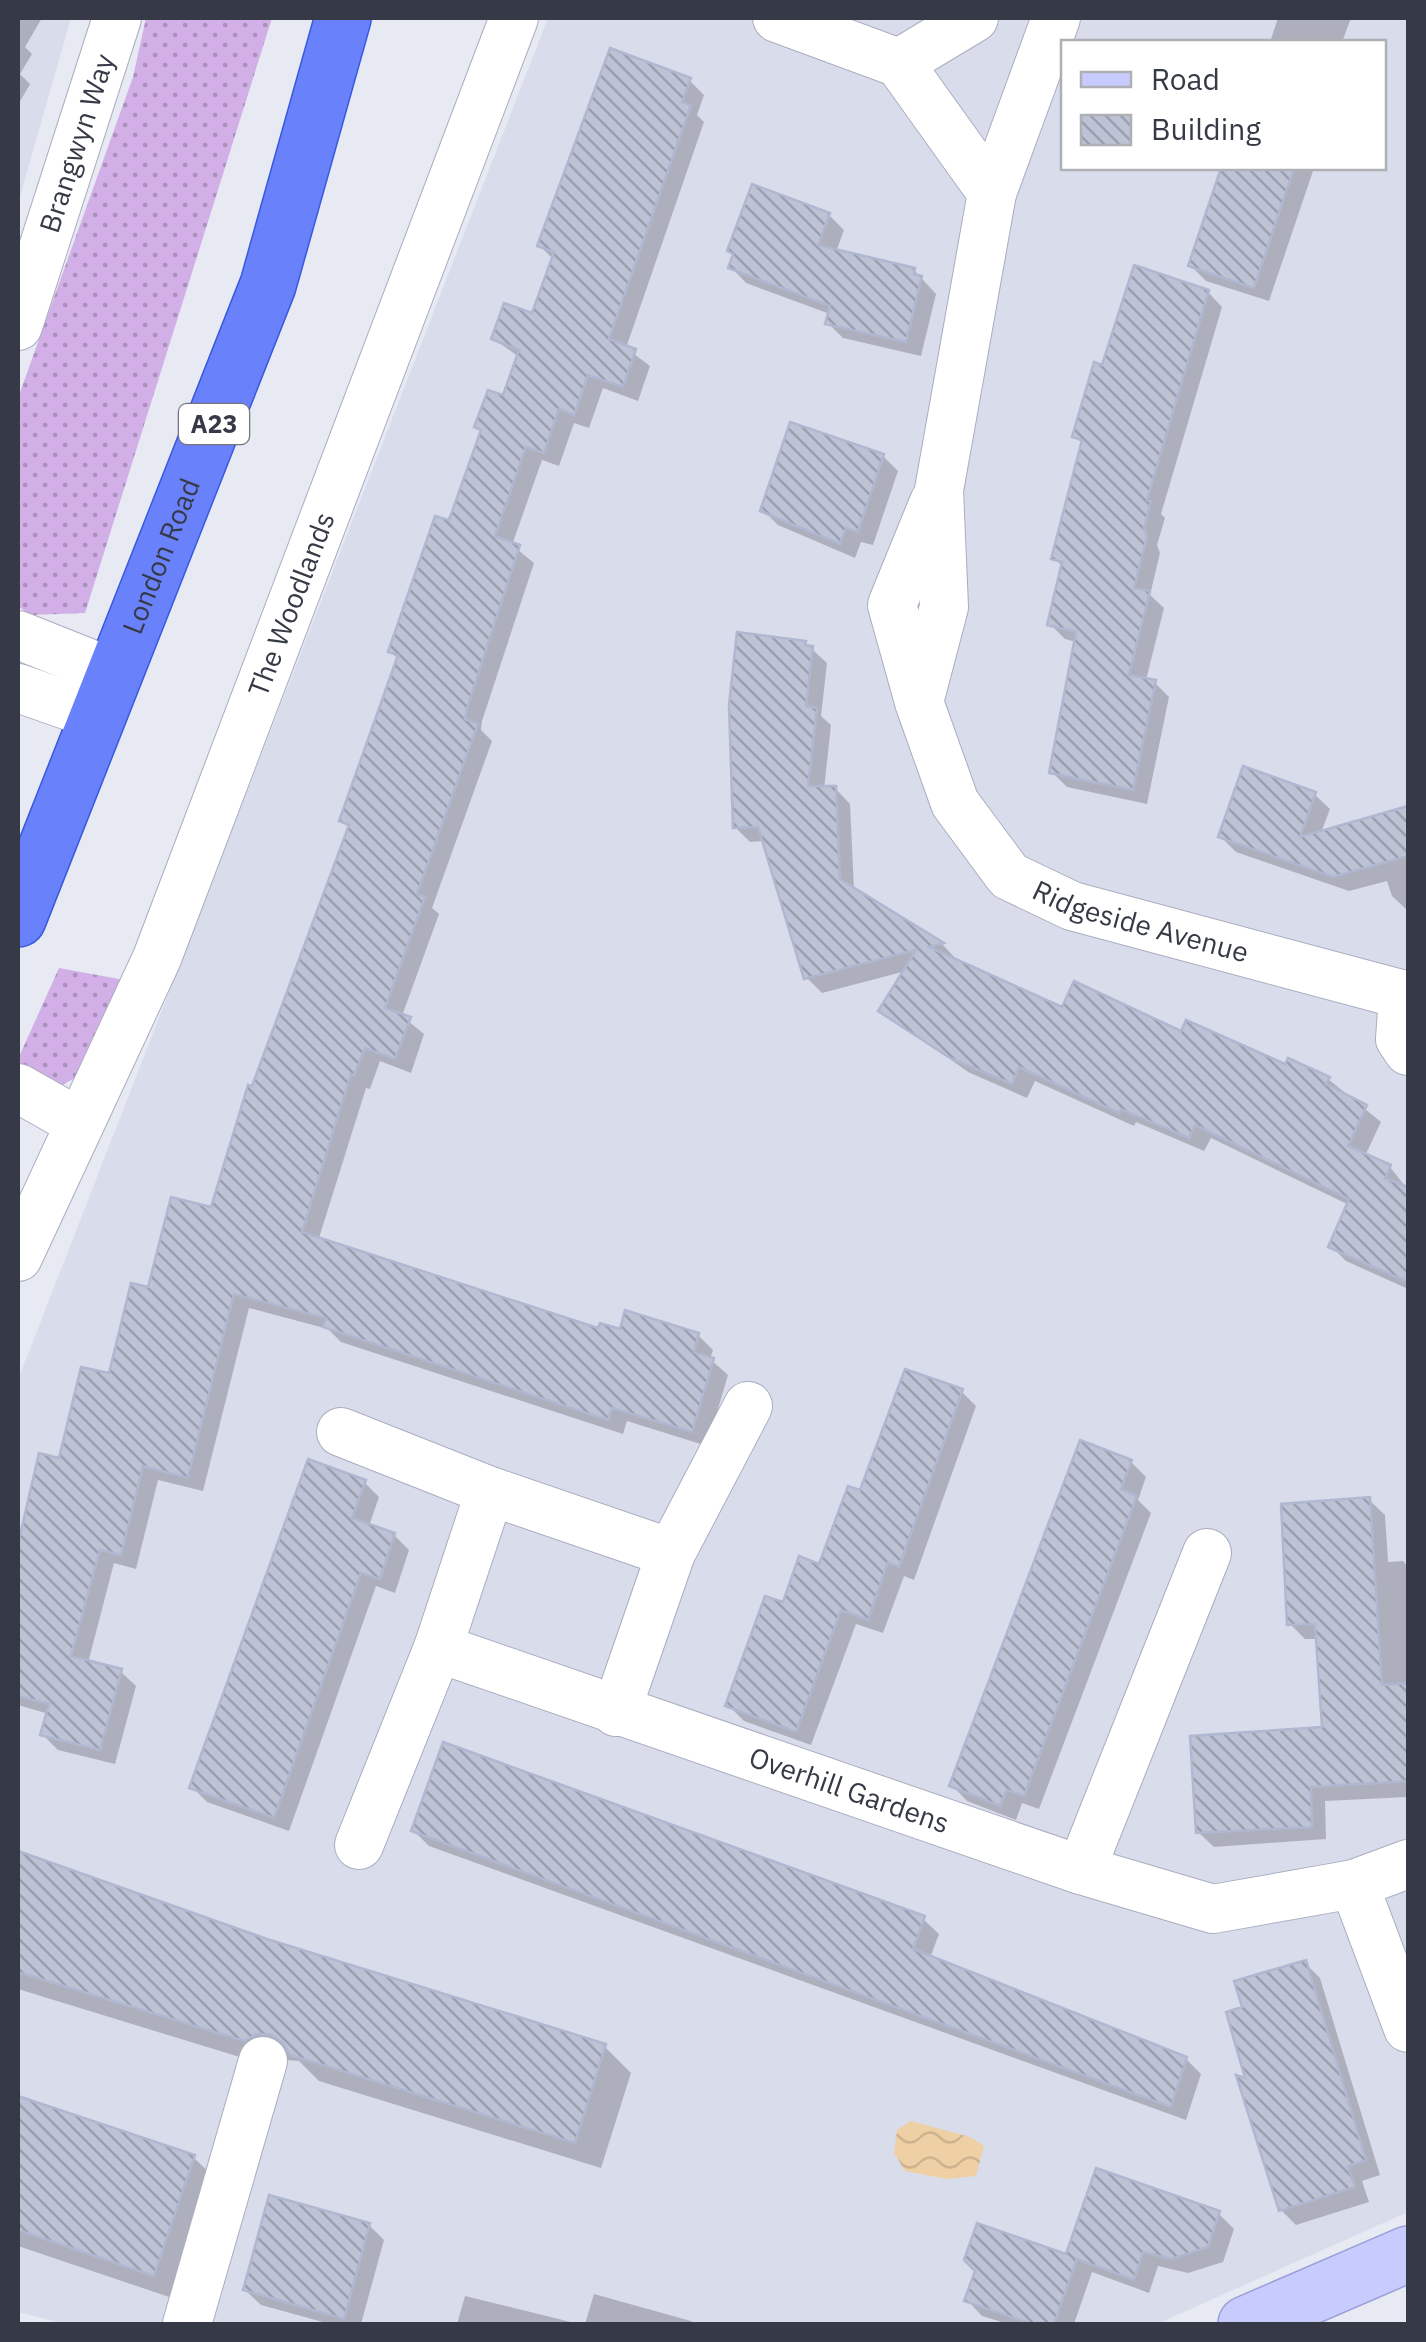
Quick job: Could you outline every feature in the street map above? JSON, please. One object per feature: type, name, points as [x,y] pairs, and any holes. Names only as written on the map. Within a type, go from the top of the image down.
[{"type":"highway","name":"London Road","points":[[18,920],[268,285],[343,18]]},
{"type":"street","name":"Brangwyn Way","points":[[18,326],[117,18]]},
{"type":"street","name":"The Woodlands","points":[[18,1258],[157,958],[514,18]]},
{"type":"street","points":[[777,18],[898,63],[992,192]]},
{"type":"street","points":[[898,63],[974,18]]},
{"type":"street","name":"Ridgeside Avenue","points":[[1056,18],[992,192],[939,490],[892,605],[955,803],[1009,876],[1072,906],[1406,996]]},
{"type":"street","points":[[18,634],[108,695]]},
{"type":"street","points":[[18,688],[108,695]]},
{"type":"street","points":[[1406,996],[1400,1039],[1408,1051]]},
{"type":"street","points":[[18,1088],[78,1122]]},
{"type":"street","points":[[616,1712],[672,1553],[748,1406]]},
{"type":"street","points":[[341,1432],[490,1491],[672,1553]]},
{"type":"street","points":[[359,1844],[438,1648],[490,1491]]},
{"type":"street","points":[[1081,1870],[1207,1553]]},
{"type":"street","name":"Overhill Gardens","points":[[438,1648],[1081,1870],[1214,1908],[1354,1884],[1408,1864]]},
{"type":"street","points":[[1354,1884],[1408,2028]]},
{"type":"street","points":[[187,2324],[263,2061]]},
{"type":"street","points":[[1246,2324],[1408,2254]]},
{"type":"shaded area","points":[[18,18],[71,18],[18,203]]},
{"type":"shaded area","points":[[146,18],[272,18],[85,613],[30,615],[18,606],[18,398],[133,77]]},
{"type":"shaded area","points":[[548,18],[1408,18],[1408,2212],[1157,2324],[65,2324],[18,2312],[18,1380]]},
{"type":"shaded area","points":[[59,968],[130,981],[81,1075],[60,1086],[32,1079],[18,1059]]},
{"type":"water","points":[[911,2121],[970,2137],[984,2146],[976,2176],[946,2179],[905,2171],[894,2153],[897,2130]]},
{"type":"building","points":[[610,48],[691,78],[682,102],[691,105],[609,339],[636,349],[623,387],[588,375],[574,415],[559,409],[544,453],[526,447],[495,536],[520,545],[468,705],[465,719],[478,724],[417,894],[425,897],[385,1008],[411,1017],[395,1059],[365,1048],[354,1075],[351,1074],[302,1232],[598,1328],[600,1323],[620,1329],[625,1310],[699,1333],[694,1352],[714,1358],[692,1432],[612,1408],[608,1420],[323,1327],[326,1318],[234,1294],[188,1478],[143,1466],[121,1555],[100,1550],[71,1656],[122,1669],[100,1750],[40,1735],[49,1704],[18,1696],[18,1544],[39,1453],[59,1458],[81,1367],[109,1373],[131,1283],[148,1287],[171,1197],[211,1207],[248,1085],[252,1086],[349,825],[339,821],[398,655],[388,652],[435,516],[449,520],[481,430],[474,427],[488,390],[503,395],[519,350],[491,339],[504,303],[532,313],[554,252],[537,246]]},
{"type":"building","points":[[1220,170],[1293,170],[1254,288],[1188,266]]},
{"type":"building","points":[[752,184],[830,213],[818,245],[915,268],[914,274],[922,276],[906,342],[825,324],[830,306],[728,268],[733,254],[727,251]]},
{"type":"building","points":[[1134,265],[1209,290],[1147,500],[1151,501],[1144,528],[1147,536],[1134,588],[1150,591],[1129,675],[1156,680],[1133,790],[1049,773],[1076,632],[1047,625],[1062,562],[1051,559],[1082,440],[1072,437],[1094,362],[1102,365]]},
{"type":"building","points":[[790,422],[884,454],[858,532],[846,528],[840,544],[760,511]]},
{"type":"building","points":[[737,632],[806,641],[805,645],[813,646],[806,706],[817,708],[808,786],[836,786],[840,879],[944,943],[929,947],[1062,1007],[1074,981],[1181,1031],[1186,1020],[1285,1064],[1288,1058],[1330,1077],[1326,1084],[1367,1105],[1348,1146],[1391,1165],[1385,1178],[1408,1187],[1408,1282],[1328,1247],[1349,1199],[1195,1125],[1189,1138],[1121,1109],[1119,1113],[1019,1067],[1012,1084],[950,1058],[878,1011],[916,950],[804,979],[758,827],[733,828],[729,705]]},
{"type":"building","points":[[1243,766],[1316,792],[1300,837],[1408,806],[1408,856],[1333,877],[1218,837]]},
{"type":"building","points":[[905,1369],[963,1389],[899,1567],[888,1562],[868,1620],[841,1610],[796,1732],[725,1706],[765,1596],[783,1602],[799,1556],[819,1564],[848,1486],[860,1490]]},
{"type":"building","points":[[1080,1440],[1132,1460],[1121,1489],[1137,1496],[1024,1796],[1007,1790],[1000,1806],[949,1786]]},
{"type":"building","points":[[308,1459],[366,1480],[352,1518],[395,1533],[380,1579],[361,1573],[274,1818],[189,1788]]},
{"type":"building","points":[[1370,1497],[1382,1685],[1408,1683],[1408,1781],[1311,1787],[1312,1827],[1196,1833],[1190,1736],[1322,1727],[1315,1624],[1287,1625],[1281,1504]]},
{"type":"building","points":[[443,1742],[925,1916],[913,1949],[1187,2057],[1171,2107],[411,1831]]},
{"type":"building","points":[[18,1851],[267,1939],[606,2044],[575,2143],[290,2055],[272,2035],[257,2034],[244,2041],[18,1972]]},
{"type":"building","points":[[1306,1960],[1366,2160],[1348,2166],[1355,2187],[1279,2211],[1236,2075],[1245,2078],[1226,2012],[1242,2007],[1234,1981]]},
{"type":"building","points":[[18,2096],[195,2155],[154,2276],[18,2230]]},
{"type":"building","points":[[1096,2168],[1220,2211],[1208,2247],[1172,2259],[1143,2252],[1134,2280],[1077,2259],[1054,2324],[1032,2324],[964,2301],[975,2271],[964,2260],[977,2223],[1066,2254]]},
{"type":"building","points":[[269,2195],[370,2223],[344,2319],[243,2290]]}]
